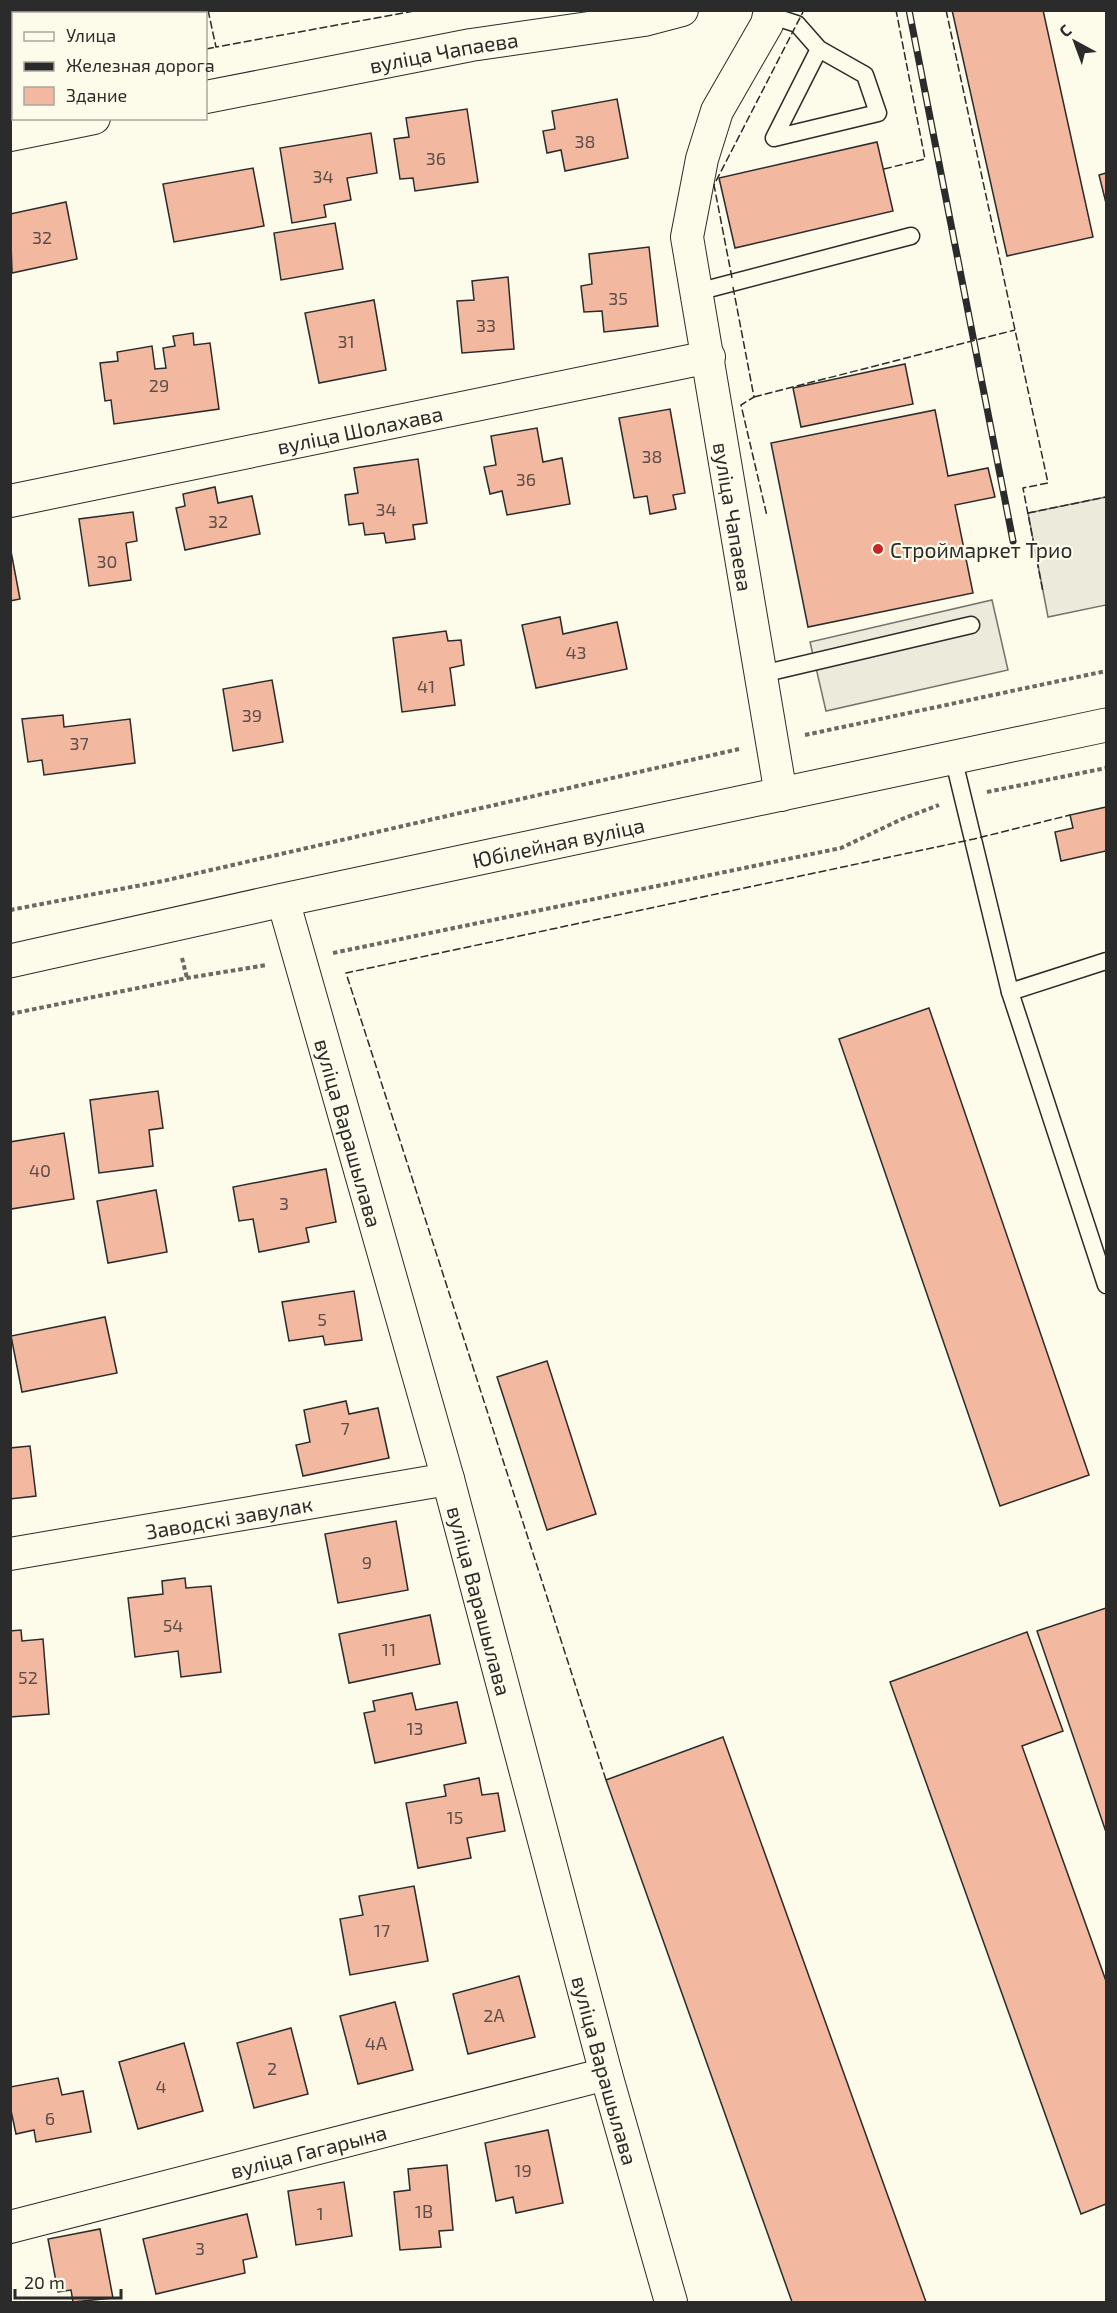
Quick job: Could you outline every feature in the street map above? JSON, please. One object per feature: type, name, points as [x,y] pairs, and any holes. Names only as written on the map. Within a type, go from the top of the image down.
[{"type":"main road","name":"Юбілейная вуліца","points":[[10,961],[283,900],[1107,725]]},
{"type":"street","name":"вуліца Чапаева","points":[[207,98],[471,45],[682,10]]},
{"type":"street","name":"вуліца Чапаева","points":[[769,13],[767,24],[717,111],[702,159],[687,237],[781,795]]},
{"type":"street","points":[[10,135],[84,120]]},
{"type":"street","name":"вуліца Шолахава","points":[[10,501],[709,357]]},
{"type":"street","name":"вуліца Варашылава","points":[[283,900],[448,1479],[606,2074],[671,2302]]},
{"type":"street","name":"Заводскі завулак","points":[[10,1554],[448,1479]]},
{"type":"street","name":"вуліца Гагарына","points":[[10,2227],[606,2074]]},
{"type":"lane","points":[[769,13],[797,24],[819,49],[865,75],[878,114],[774,138],[819,49]]},
{"type":"lane","points":[[697,292],[911,236]]},
{"type":"lane","points":[[762,674],[971,625]]},
{"type":"lane","points":[[953,757],[1010,992],[1107,1285]]},
{"type":"lane","points":[[1010,992],[1107,961]]},
{"type":"path","points":[[10,910],[163,881],[773,741],[1107,671]]},
{"type":"path","points":[[10,1014],[187,978],[300,959],[841,848],[902,819],[962,797],[1107,768]]},
{"type":"shaded area","points":[[1106,497],[1106,605],[1048,617],[1028,513]]},
{"type":"shaded area","points":[[992,600],[1008,670],[826,711],[810,642]]},
{"type":"building","points":[[127,10],[203,10],[204,12],[127,12]]},
{"type":"building","points":[[952,10],[1043,10],[1093,237],[1007,256]]},
{"type":"building","points":[[617,99],[628,158],[565,171],[561,150],[547,153],[543,131],[555,129],[552,111]]},
{"type":"building","points":[[467,109],[478,182],[415,191],[413,178],[400,179],[394,139],[409,137],[406,118]]},
{"type":"building","points":[[371,133],[377,173],[347,178],[351,200],[324,205],[326,217],[292,223],[280,148]]},
{"type":"building","points":[[877,142],[893,211],[735,248],[719,178]]},
{"type":"building","points":[[253,168],[264,226],[174,242],[163,184]]},
{"type":"building","points":[[1106,173],[1106,203],[1099,175]]},
{"type":"building","points":[[66,202],[77,259],[12,273],[10,214]]},
{"type":"building","points":[[335,223],[343,269],[281,280],[274,233]]},
{"type":"building","points":[[649,247],[658,326],[604,332],[602,311],[584,312],[581,286],[592,284],[589,254]]},
{"type":"building","points":[[508,277],[514,349],[462,353],[457,301],[474,300],[472,281]]},
{"type":"building","points":[[374,300],[386,370],[319,383],[305,313]]},
{"type":"building","points":[[193,333],[194,345],[210,343],[219,409],[114,424],[111,400],[105,401],[100,363],[118,361],[117,352],[152,346],[155,369],[166,368],[163,348],[175,346],[173,336]]},
{"type":"building","points":[[905,364],[913,404],[801,427],[793,388]]},
{"type":"building","points":[[670,409],[685,493],[673,495],[676,509],[650,514],[647,496],[634,498],[619,418]]},
{"type":"building","name":"Строймаркет Трио","points":[[935,410],[948,476],[988,468],[995,497],[955,505],[973,593],[808,627],[771,443]]},
{"type":"building","points":[[537,428],[543,462],[562,458],[570,504],[507,515],[502,491],[490,494],[484,467],[496,465],[491,436]]},
{"type":"building","points":[[418,459],[427,523],[413,525],[415,539],[386,543],[384,533],[365,535],[363,523],[349,525],[345,495],[358,493],[354,468]]},
{"type":"building","points":[[215,487],[218,503],[252,496],[260,534],[185,550],[176,508],[185,506],[183,494]]},
{"type":"building","points":[[133,512],[137,541],[126,543],[131,580],[89,586],[79,519]]},
{"type":"building","points":[[10,546],[20,599],[10,601]]},
{"type":"building","points":[[560,617],[563,634],[617,622],[627,669],[536,688],[522,625]]},
{"type":"building","points":[[446,631],[448,641],[461,640],[464,665],[450,668],[455,705],[402,712],[393,638]]},
{"type":"building","points":[[272,680],[283,742],[233,751],[223,689]]},
{"type":"building","points":[[63,715],[64,727],[130,719],[135,763],[44,775],[42,760],[28,762],[22,719]]},
{"type":"building","points":[[1106,807],[1106,851],[1061,861],[1055,832],[1073,828],[1070,815]]},
{"type":"building","points":[[929,1008],[1089,1475],[1000,1506],[839,1039]]},
{"type":"building","points":[[158,1091],[163,1128],[149,1130],[153,1166],[99,1173],[90,1100]]},
{"type":"building","points":[[64,1133],[74,1199],[11,1209],[10,1142]]},
{"type":"building","points":[[326,1169],[336,1222],[306,1228],[309,1242],[259,1252],[253,1219],[239,1221],[233,1187]]},
{"type":"building","points":[[156,1190],[167,1252],[108,1263],[97,1201]]},
{"type":"building","points":[[354,1291],[362,1340],[325,1345],[323,1336],[289,1341],[282,1302]]},
{"type":"building","points":[[105,1317],[117,1373],[22,1392],[11,1336]]},
{"type":"building","points":[[547,1361],[596,1514],[547,1530],[497,1377]]},
{"type":"building","points":[[346,1401],[349,1414],[378,1408],[389,1458],[303,1476],[296,1445],[310,1442],[304,1410]]},
{"type":"building","points":[[30,1446],[36,1496],[10,1499],[10,1448]]},
{"type":"building","points":[[396,1521],[408,1590],[338,1603],[325,1534]]},
{"type":"building","points":[[185,1578],[186,1588],[211,1586],[221,1672],[181,1677],[178,1651],[135,1657],[128,1598],[163,1594],[162,1581]]},
{"type":"building","points":[[1106,1608],[1106,1832],[1037,1631]]},
{"type":"building","points":[[430,1615],[440,1664],[349,1683],[339,1634]]},
{"type":"building","points":[[21,1630],[22,1641],[43,1639],[49,1714],[10,1717],[10,1631]]},
{"type":"building","points":[[1027,1632],[1063,1731],[1022,1746],[1106,1981],[1106,2204],[1081,2214],[890,1682]]},
{"type":"building","points":[[412,1693],[416,1710],[457,1702],[466,1743],[375,1763],[364,1713],[375,1711],[373,1701]]},
{"type":"building","points":[[723,1737],[926,2302],[792,2302],[606,1780]]},
{"type":"building","points":[[479,1778],[482,1795],[498,1793],[505,1831],[467,1838],[471,1858],[418,1868],[406,1803],[446,1796],[444,1785]]},
{"type":"building","points":[[414,1886],[428,1961],[350,1975],[340,1919],[363,1915],[359,1896]]},
{"type":"building","points":[[519,1976],[535,2037],[468,2054],[453,1994]]},
{"type":"building","points":[[395,2002],[413,2070],[358,2084],[340,2016]]},
{"type":"building","points":[[291,2028],[308,2094],[254,2108],[237,2043]]},
{"type":"building","points":[[184,2043],[203,2111],[138,2129],[119,2062]]},
{"type":"building","points":[[58,2078],[62,2095],[83,2091],[91,2132],[36,2142],[34,2130],[16,2134],[10,2106],[10,2087]]},
{"type":"building","points":[[548,2130],[563,2203],[516,2213],[513,2197],[496,2201],[485,2143]]},
{"type":"building","points":[[447,2165],[453,2230],[439,2231],[441,2247],[400,2250],[394,2192],[410,2190],[408,2169]]},
{"type":"building","points":[[344,2182],[352,2236],[296,2245],[288,2191]]},
{"type":"building","points":[[247,2214],[257,2257],[243,2260],[245,2273],[156,2294],[143,2239]]},
{"type":"building","points":[[100,2229],[113,2298],[73,2302],[71,2290],[58,2292],[48,2239]]},
{"type":"railway","points":[[909,10],[1013,541]]},
{"type":"fence","points":[[208,10],[216,47],[420,10]]},
{"type":"fence","points":[[732,278],[714,185],[804,10]]},
{"type":"fence","points":[[884,169],[925,159],[896,10]]},
{"type":"fence","points":[[946,10],[1048,483],[1023,488],[1043,592]]},
{"type":"fence","points":[[207,49],[216,47]]},
{"type":"fence","points":[[733,287],[754,397],[741,405],[767,516]]},
{"type":"fence","points":[[754,397],[1015,330]]},
{"type":"fence","points":[[1028,513],[1106,497]]},
{"type":"fence","points":[[606,1780],[346,973],[974,839],[1070,815]]},
{"type":"place","name":"Строймаркет Трио","points":[[878,549]]}]
